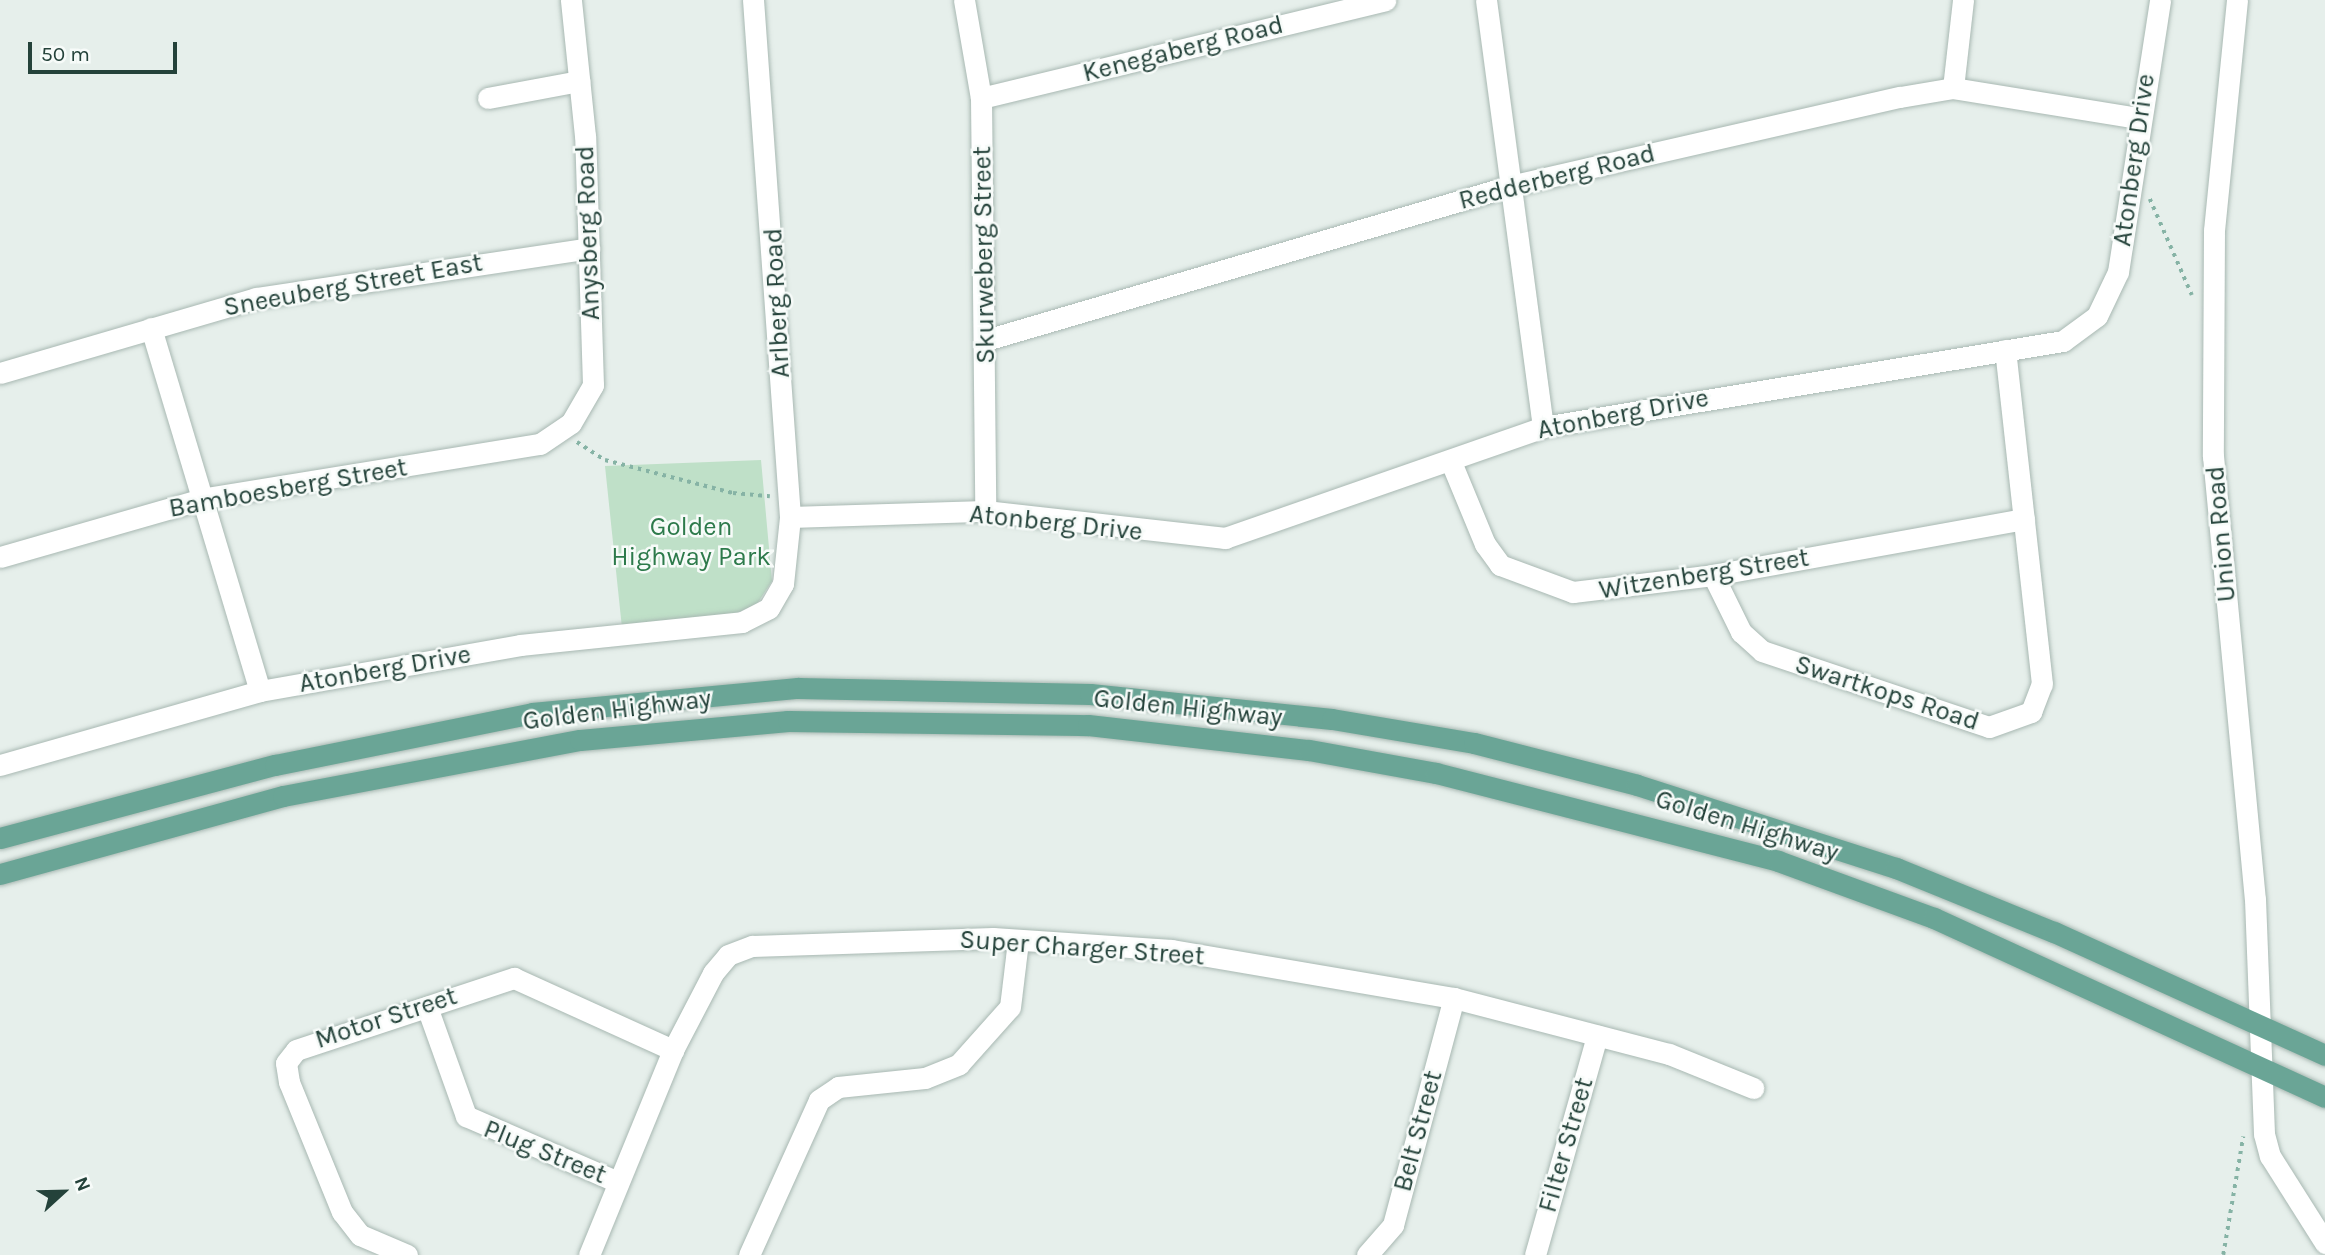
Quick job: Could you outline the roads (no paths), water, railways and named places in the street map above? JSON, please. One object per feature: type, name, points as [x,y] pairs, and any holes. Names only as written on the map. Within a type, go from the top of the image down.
[{"type":"main road","name":"Golden Highway","points":[[0,838],[275,765],[532,713],[798,688],[1090,694],[1345,721],[1474,743],[1637,785],[1896,868],[2054,932],[2325,1055]]},
{"type":"main road","name":"Golden Highway","points":[[0,874],[283,796],[580,740],[788,722],[1088,725],[1296,748],[1436,773],[1778,861],[1934,918],[2258,1069],[2325,1097]]},
{"type":"street","name":"Anysberg Road","points":[[540,444],[561,431],[593,385],[589,248],[579,81],[571,0]]},
{"type":"street","name":"Arlberg Road","points":[[753,0],[789,507],[783,584],[773,603]]},
{"type":"street","name":"Skurweberg Street","points":[[964,0],[981,97],[986,340],[985,511]]},
{"type":"street","name":"Kenegaberg Road","points":[[981,97],[1385,0]]},
{"type":"street","points":[[1486,0],[1543,427]]},
{"type":"street","points":[[1953,88],[1963,0]]},
{"type":"street","name":"Atonberg Drive","points":[[789,507],[985,511],[1225,538],[1451,462],[1543,427],[2063,341],[2104,306],[2118,272],[2138,118],[2160,0]]},
{"type":"street","name":"Union Road","points":[[2237,0],[2210,335],[2213,456],[2255,899],[2261,1110],[2270,1156],[2325,1243]]},
{"type":"street","points":[[488,98],[579,81]]},
{"type":"street","name":"Redderberg Road","points":[[986,340],[1510,186],[1953,88],[2138,118]]},
{"type":"street","name":"Sneeuberg Street East","points":[[0,373],[256,298],[589,248]]},
{"type":"street","points":[[151,328],[206,498],[260,691]]},
{"type":"street","name":"Swartkops Road","points":[[1713,575],[1741,632],[1762,651],[1999,726],[2031,712],[2042,684],[2005,350]]},
{"type":"street","name":"Bamboesberg Street","points":[[0,557],[206,498],[540,444]]},
{"type":"street","name":"Witzenberg Street","points":[[1451,462],[1485,544],[1516,575],[1583,592],[1713,575],[2024,519]]},
{"type":"street","name":"Atonberg Drive","points":[[0,765],[260,691],[520,645],[742,622],[773,603]]},
{"type":"street","name":"Super Charger Street","points":[[589,1255],[673,1050],[713,973],[743,948],[874,938],[1018,941],[1172,950],[1454,998],[1729,1074],[1753,1088]]},
{"type":"street","points":[[750,1255],[819,1100],[838,1087],[925,1078],[959,1064],[1010,1007],[1018,941]]},
{"type":"street","name":"Motor Street","points":[[407,1255],[360,1235],[342,1212],[286,1063],[314,1040],[514,978],[673,1050]]},
{"type":"street","name":"Belt Street","points":[[1367,1255],[1392,1225],[1454,998]]},
{"type":"street","name":"Plug Street","points":[[427,1007],[466,1116],[618,1182]]},
{"type":"street","name":"Filter Street","points":[[1535,1255],[1597,1036]]},
{"type":"park label","name":"Golden Highway Park","points":[[691,542]]}]
